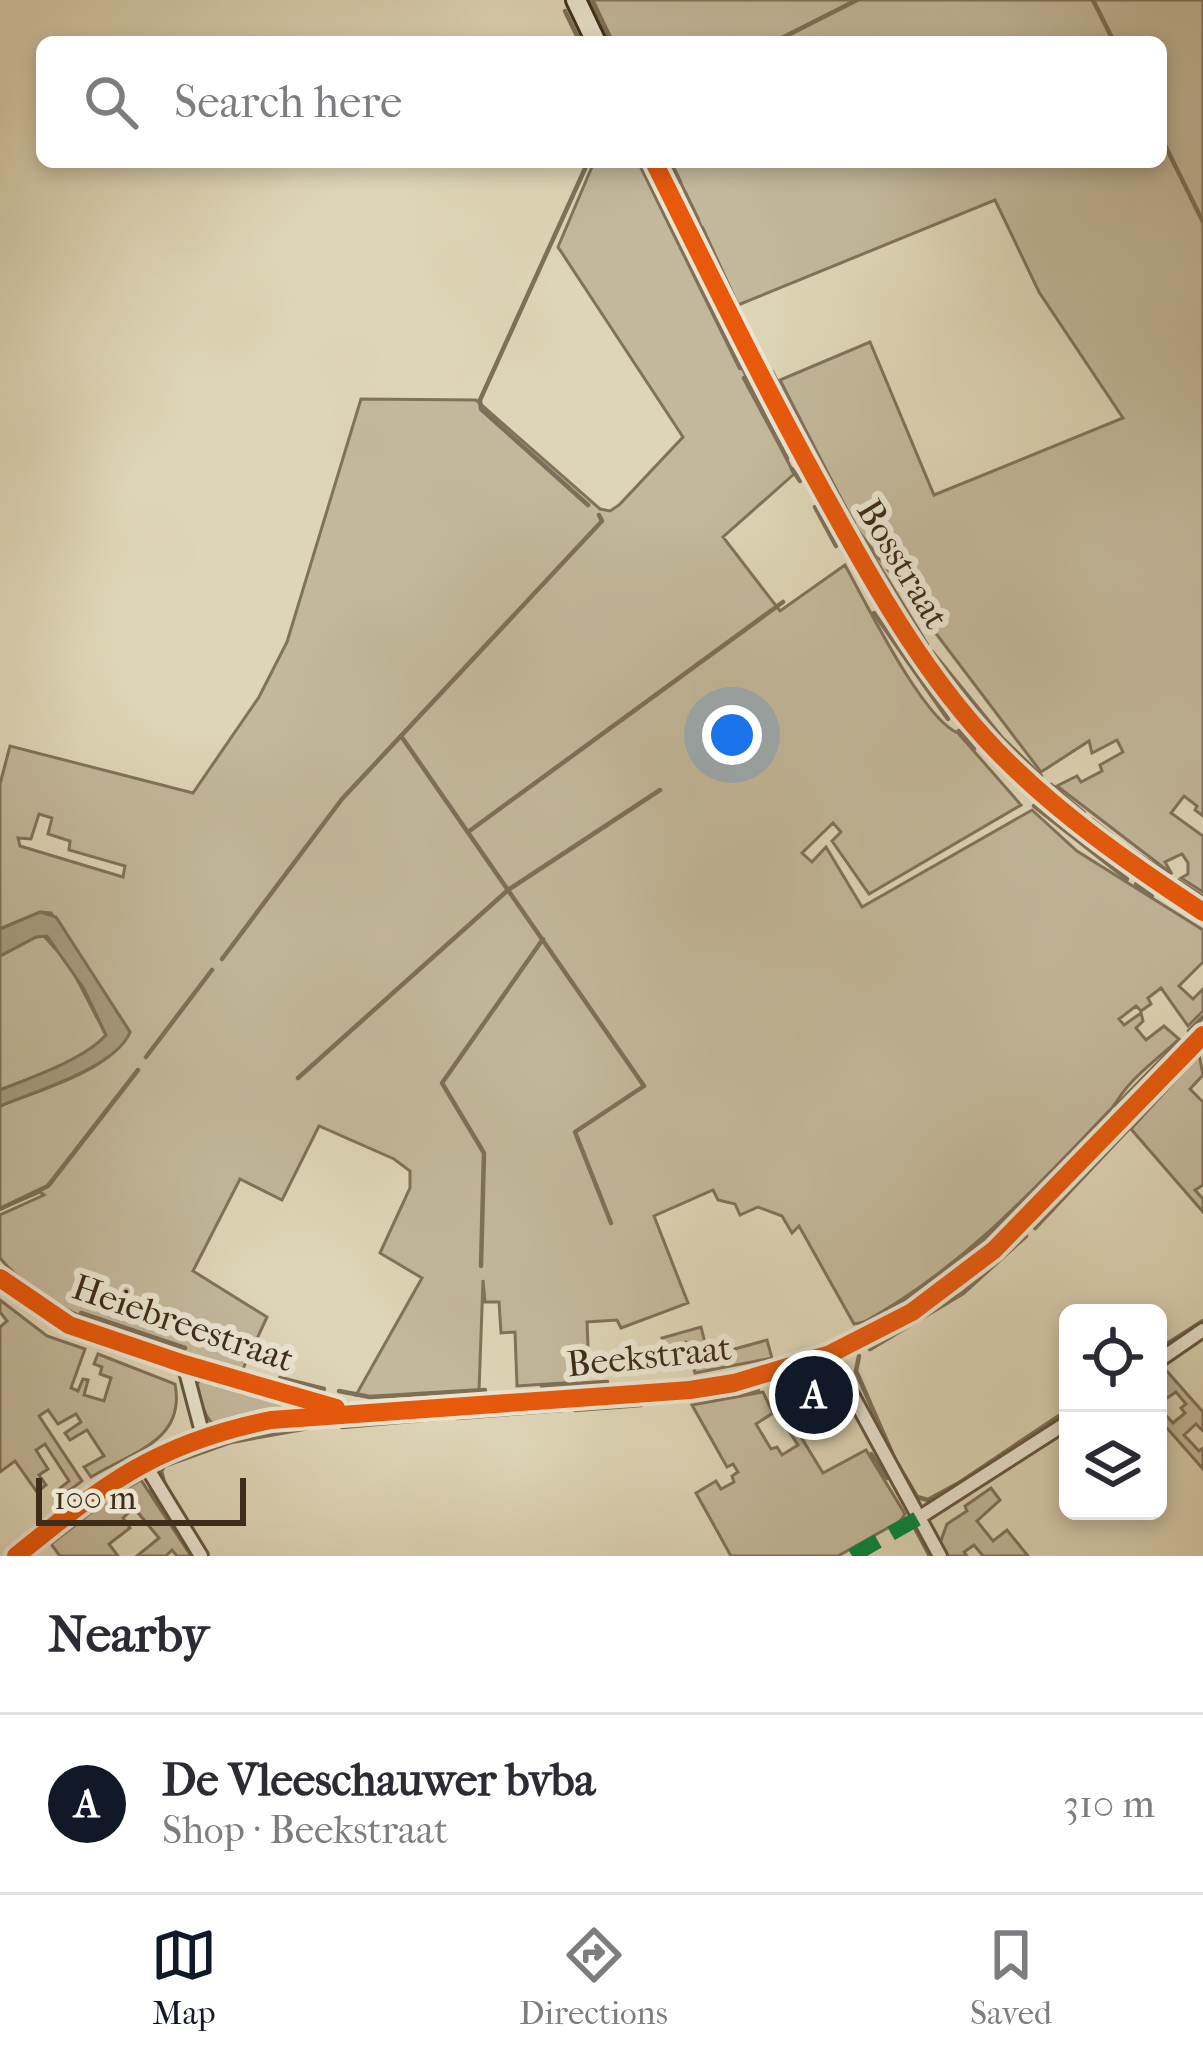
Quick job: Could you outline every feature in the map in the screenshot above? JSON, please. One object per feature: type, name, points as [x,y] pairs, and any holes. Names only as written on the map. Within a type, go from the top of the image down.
[{"type":"street","points":[[576,0],[593,36]]},
{"type":"street","name":"Bosstraat","points":[[658,168],[815,478],[926,667],[994,748],[1076,823],[1203,912]]},
{"type":"street","name":"Beekstraat","points":[[16,1556],[94,1493],[143,1461],[202,1436],[271,1420],[689,1390],[734,1383],[830,1354],[912,1312],[994,1250],[1203,1035]]},
{"type":"street","name":"Heiebreestraat","points":[[0,1278],[69,1325],[354,1413]]},
{"type":"street","points":[[1167,1354],[1203,1330]]},
{"type":"street","points":[[830,1354],[940,1556]]},
{"type":"street","name":"Heiebreestraat","points":[[184,1364],[202,1436]]},
{"type":"street","points":[[920,1517],[1059,1428]]},
{"type":"street","points":[[143,1461],[201,1556]]},
{"type":"shaded area","points":[[593,0],[1203,0],[1203,816],[1184,796],[1171,813],[1203,836],[1203,892],[1181,878],[1188,874],[1182,854],[1165,862],[1172,874],[1057,786],[1077,776],[1081,782],[1102,771],[1100,765],[1123,752],[1117,740],[1092,753],[1089,741],[1041,772],[856,528],[780,380],[870,342],[934,495],[1123,418],[1039,292],[995,200],[738,305],[674,168],[1167,168],[1167,36],[610,36]]},
{"type":"shaded area","points":[[591,168],[644,168],[794,474],[723,537],[780,611],[845,565],[896,658],[929,706],[1021,805],[869,894],[832,841],[841,832],[833,823],[802,853],[812,862],[826,847],[862,907],[1032,810],[1077,851],[1203,930],[1203,962],[1179,986],[1193,999],[1203,989],[1203,1011],[1188,1026],[1161,988],[1148,998],[1151,1004],[1141,1011],[1136,1006],[1119,1019],[1124,1025],[1141,1013],[1143,1021],[1136,1028],[1146,1040],[1164,1026],[1179,1039],[1132,1082],[1037,1191],[959,1263],[884,1314],[854,1324],[799,1226],[792,1233],[782,1216],[758,1207],[740,1215],[735,1204],[718,1200],[713,1190],[654,1216],[688,1303],[621,1328],[617,1320],[587,1322],[588,1346],[583,1347],[584,1365],[576,1371],[578,1382],[517,1386],[515,1332],[501,1333],[499,1302],[485,1302],[483,1280],[479,1391],[356,1395],[422,1278],[380,1253],[410,1188],[410,1171],[394,1159],[319,1126],[282,1200],[240,1179],[193,1271],[267,1317],[242,1371],[111,1329],[49,1299],[22,1280],[0,1258],[0,1215],[44,1195],[40,1192],[0,1209],[0,1106],[90,1069],[130,1032],[51,913],[40,912],[0,929],[0,784],[10,746],[193,793],[259,697],[287,642],[361,399],[476,400],[600,509],[610,511],[683,437],[558,247]],"holes":[[[39,814],[52,818],[48,834],[70,841],[69,850],[125,866],[123,877],[20,846],[18,838],[31,839]]]},
{"type":"shaded area","points":[[40,912],[56,917],[130,1032],[122,1045],[92,1067],[0,1106],[0,1090],[71,1060],[106,1035],[84,989],[47,936],[0,956],[0,929]]},
{"type":"shaded area","points":[[42,934],[69,964],[106,1035],[71,1061],[0,1090],[0,956]]},
{"type":"shaded area","points":[[1199,1054],[1203,1075],[1190,1089],[1203,1102],[1203,1185],[1195,1190],[1203,1199],[1203,1212],[1131,1129]]},
{"type":"shaded area","points":[[0,1300],[47,1336],[85,1349],[71,1388],[78,1391],[83,1379],[88,1380],[84,1395],[104,1401],[111,1378],[100,1374],[102,1367],[94,1364],[98,1354],[175,1384],[176,1403],[164,1432],[91,1477],[84,1467],[104,1456],[87,1430],[70,1440],[65,1433],[81,1422],[76,1414],[58,1424],[48,1410],[39,1416],[82,1481],[58,1499],[54,1493],[69,1481],[45,1444],[36,1450],[48,1469],[39,1475],[46,1485],[37,1492],[15,1461],[0,1472],[0,1327],[7,1321],[0,1312]]},
{"type":"shaded area","points":[[701,1327],[705,1343],[698,1347],[702,1358],[767,1340],[772,1358],[695,1373],[686,1342],[674,1345],[677,1357],[671,1359],[662,1338]]},
{"type":"shaded area","points":[[1167,1371],[1203,1412],[1203,1431],[1196,1424],[1184,1435],[1199,1451],[1203,1448],[1203,1469],[1167,1428],[1167,1417],[1173,1423],[1185,1413],[1181,1408],[1186,1404],[1176,1392],[1167,1398]]},
{"type":"shaded area","points":[[203,1378],[288,1406],[213,1424],[199,1394],[197,1383]]},
{"type":"shaded area","points":[[798,1382],[806,1395],[793,1403],[798,1413],[806,1409],[816,1427],[801,1437],[823,1473],[866,1450],[905,1514],[838,1556],[731,1556],[696,1493],[716,1481],[721,1489],[734,1482],[732,1476],[738,1472],[733,1464],[727,1467],[692,1405],[763,1392],[773,1413],[756,1424],[771,1449],[777,1447],[782,1455],[798,1445],[786,1427],[793,1422],[775,1389]]},
{"type":"shaded area","points":[[141,1480],[191,1556],[177,1556],[172,1550],[166,1556],[137,1556],[159,1538],[134,1508],[123,1518],[130,1528],[109,1544],[118,1556],[60,1556],[51,1544]]},
{"type":"shaded area","points":[[991,1488],[1000,1500],[977,1521],[993,1541],[1007,1530],[1028,1556],[983,1556],[974,1545],[964,1552],[967,1556],[944,1556],[939,1546],[947,1524]]},
{"type":"waterway","points":[[591,0],[608,36]]},
{"type":"waterway","points":[[786,36],[857,0]]},
{"type":"waterway","points":[[1093,0],[1111,36]]},
{"type":"waterway","points":[[565,11],[577,36]]},
{"type":"waterway","points":[[1167,149],[1203,222]]},
{"type":"waterway","points":[[585,168],[480,400],[481,409],[588,505]]},
{"type":"waterway","points":[[642,168],[740,368]]},
{"type":"waterway","points":[[673,168],[680,182]]},
{"type":"waterway","points":[[685,193],[698,220]]},
{"type":"waterway","points":[[702,228],[732,294]]},
{"type":"waterway","points":[[772,372],[804,434]]},
{"type":"waterway","points":[[744,378],[787,458]]},
{"type":"waterway","points":[[813,449],[854,524]]},
{"type":"waterway","points":[[792,469],[800,481]]},
{"type":"waterway","points":[[815,507],[836,546]]},
{"type":"waterway","points":[[222,959],[342,799],[602,521],[599,515]]},
{"type":"waterway","points":[[868,548],[927,645]]},
{"type":"waterway","points":[[468,832],[783,602]]},
{"type":"waterway","points":[[874,613],[948,719]]},
{"type":"waterway","points":[[932,652],[1001,737],[1041,776]]},
{"type":"waterway","points":[[959,731],[974,749]]},
{"type":"waterway","points":[[401,736],[644,1086],[575,1132],[611,1223]]},
{"type":"waterway","points":[[1051,785],[1084,813]]},
{"type":"waterway","points":[[298,1078],[508,890],[660,790]]},
{"type":"waterway","points":[[1034,806],[1127,879]]},
{"type":"waterway","points":[[1092,820],[1111,835]]},
{"type":"waterway","points":[[1120,843],[1168,874]]},
{"type":"waterway","points":[[1178,881],[1203,897]]},
{"type":"waterway","points":[[1136,884],[1152,896]]},
{"type":"waterway","points":[[481,1266],[484,1153],[442,1083],[543,939]]},
{"type":"waterway","points":[[146,1057],[212,970]]},
{"type":"waterway","points":[[1189,1031],[1203,1017]]},
{"type":"waterway","points":[[1116,1106],[1180,1041]]},
{"type":"waterway","points":[[1035,1228],[1199,1054]]},
{"type":"waterway","points":[[0,1209],[48,1186],[138,1070]]},
{"type":"waterway","points":[[866,1322],[966,1253],[1109,1112]]},
{"type":"waterway","points":[[870,1349],[963,1293],[1026,1236]]},
{"type":"waterway","points":[[81,1313],[185,1348]]},
{"type":"waterway","points":[[1167,1344],[1203,1321]]},
{"type":"waterway","points":[[859,1356],[856,1371],[895,1460],[917,1497],[928,1500],[1065,1412]]},
{"type":"waterway","points":[[280,1378],[324,1389]]},
{"type":"waterway","points":[[542,1386],[607,1382]]},
{"type":"waterway","points":[[339,1391],[370,1397],[485,1390]]},
{"type":"waterway","points":[[734,1395],[758,1390]]},
{"type":"waterway","points":[[575,1410],[641,1405]]},
{"type":"waterway","points":[[457,1418],[562,1410]]},
{"type":"waterway","points":[[342,1427],[445,1418]]},
{"type":"waterway","points":[[166,1490],[164,1466],[231,1442],[308,1428]]},
{"type":"waterway","points":[[871,1454],[887,1478]]},
{"type":"waterway","points":[[151,1491],[193,1556]]},
{"type":"waterway","points":[[915,1528],[930,1556]]},
{"type":"marked path","points":[[852,1556],[920,1517]]},
{"type":"cycle path","points":[[657,168],[809,467],[927,665],[971,723],[1044,795],[1203,912]]},
{"type":"cycle path","points":[[16,1556],[105,1487],[163,1454],[231,1429],[271,1420],[690,1390],[734,1383],[830,1354],[912,1312],[994,1250],[1203,1035]]},
{"type":"cycle path","points":[[0,1278],[69,1325],[336,1408]]},
{"type":"place","name":"De Vleeschauwer bvba","points":[[814,1395]]}]
